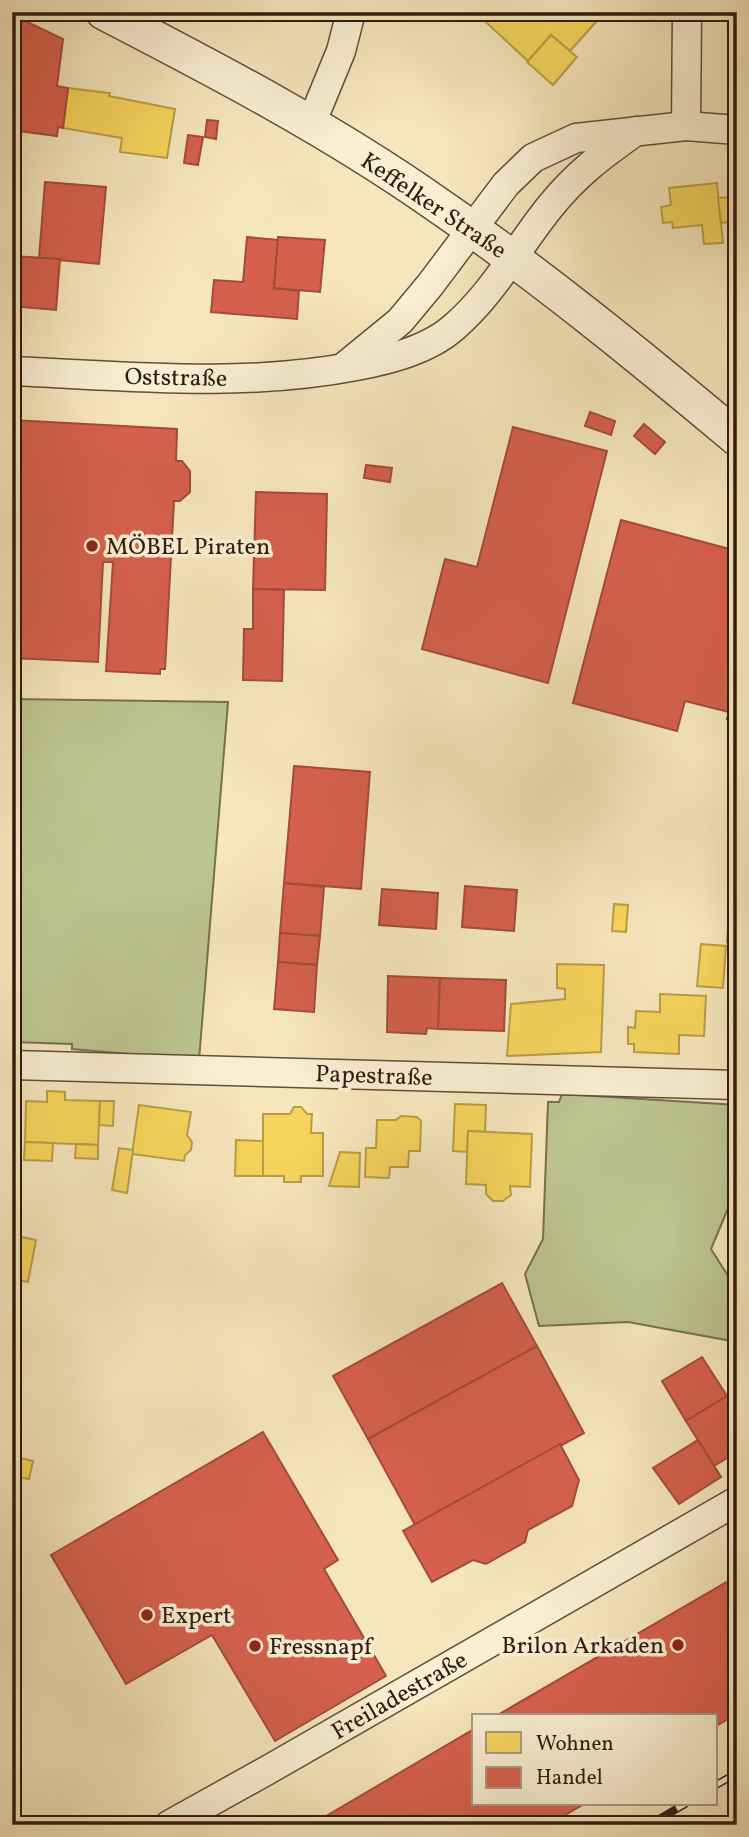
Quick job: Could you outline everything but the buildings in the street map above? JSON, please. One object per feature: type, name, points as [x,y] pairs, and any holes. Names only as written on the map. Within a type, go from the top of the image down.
[{"type":"street","name":"Keffelker Straße","points":[[104,12],[311,124],[433,201],[512,258],[646,362],[737,438]]},
{"type":"street","points":[[311,124],[341,51],[351,12]]},
{"type":"street","points":[[686,126],[687,12]]},
{"type":"street","points":[[340,370],[400,321],[506,184],[533,158],[576,138],[686,126],[737,130]]},
{"type":"street","name":"Oststraße","points":[[12,371],[190,380],[274,379],[380,362],[415,350],[451,330],[479,303],[549,207],[586,167],[636,131]]},
{"type":"street","name":"Papestraße","points":[[12,1065],[737,1085]]},
{"type":"street","name":"Freiladestraße","points":[[169,1825],[737,1501]]},
{"type":"green space","points":[[12,699],[228,702],[199,1060],[72,1049],[72,1044],[12,1042]]},
{"type":"green space","points":[[562,1094],[737,1105],[737,1187],[711,1249],[737,1290],[737,1342],[628,1322],[539,1326],[525,1274],[543,1239],[548,1102],[559,1102]]},
{"type":"railway","points":[[718,1784],[737,1773]]},
{"type":"railway","points":[[649,1825],[682,1806]]},
{"type":"place","name":"MÖBEL Piraten","points":[[92,546]]},
{"type":"place","name":"Expert","points":[[147,1615]]},
{"type":"place","name":"Brilon Arkaden","points":[[678,1645]]},
{"type":"place","name":"Fressnapf","points":[[255,1646]]}]
